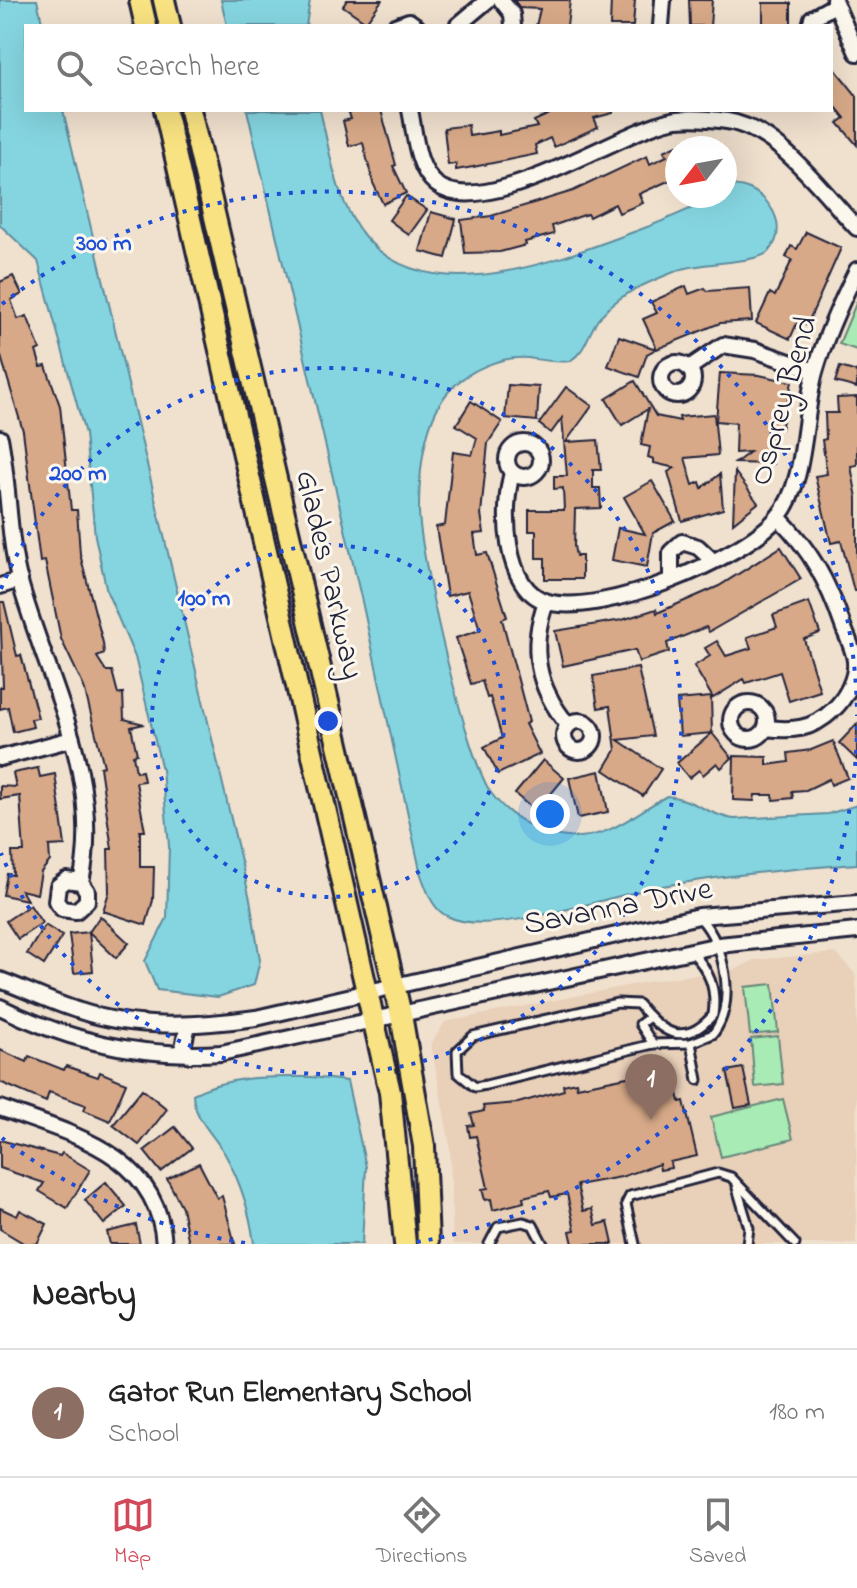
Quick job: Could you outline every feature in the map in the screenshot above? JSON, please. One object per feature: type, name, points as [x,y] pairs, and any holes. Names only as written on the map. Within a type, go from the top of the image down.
[{"type":"main road","points":[[140,0],[146,24]]},
{"type":"main road","points":[[164,0],[170,24]]},
{"type":"main road","name":"Glades Parkway","points":[[165,112],[375,1021],[390,1092],[405,1244]]},
{"type":"main road","name":"Glades Parkway","points":[[190,112],[401,1015],[424,1146],[428,1244]]},
{"type":"street","points":[[469,23],[488,0]]},
{"type":"street","points":[[501,0],[512,14],[513,24]]},
{"type":"street","points":[[661,24],[663,0]]},
{"type":"street","points":[[810,24],[812,18],[834,2],[848,39],[857,53]]},
{"type":"street","points":[[833,42],[848,39]]},
{"type":"street","points":[[410,112],[422,163],[436,185],[459,192],[513,187],[671,115],[729,121],[771,137],[857,228]]},
{"type":"street","name":"Osprey Bend","points":[[546,602],[599,602],[671,580],[753,540],[778,517],[797,476],[815,371],[857,270]]},
{"type":"street","points":[[689,368],[723,345],[755,350],[815,371]]},
{"type":"street","points":[[0,438],[20,580],[72,739],[84,790],[85,863],[81,882]]},
{"type":"street","points":[[512,473],[505,497],[516,570],[528,589],[546,602],[537,626],[540,681],[550,704],[568,725]]},
{"type":"street","points":[[766,728],[794,731],[817,724],[836,707],[850,687],[856,662],[827,580],[805,544],[778,517]]},
{"type":"street","points":[[671,580],[671,552],[682,542],[698,547],[713,561]]},
{"type":"street","points":[[0,586],[20,580]]},
{"type":"street","points":[[0,758],[72,739]]},
{"type":"street","name":"Savanna Drive","points":[[0,980],[80,1011],[128,1023],[188,1025],[256,1018],[699,916],[857,903]]},
{"type":"street","name":"Savanna Drive","points":[[0,1007],[69,1034],[124,1049],[158,1055],[221,1053],[690,950],[857,931]]},
{"type":"street","points":[[124,1049],[128,1023]]},
{"type":"street","points":[[188,1025],[183,1047],[190,1055]]},
{"type":"street","points":[[0,1108],[83,1138],[130,1166],[152,1196],[164,1244]]},
{"type":"lane","points":[[690,950],[710,977],[714,991],[713,1015],[696,1030],[684,1034],[665,1031],[648,1018],[638,1004],[617,1003],[473,1036],[457,1051],[456,1066],[466,1083],[475,1087],[653,1044],[691,1043],[713,1034],[723,1016],[719,945],[699,916]]},
{"type":"lane","points":[[648,1018],[640,1024],[653,1044]]},
{"type":"lane","points":[[691,1043],[698,1080]]},
{"type":"lane","points":[[635,1244],[626,1204],[633,1193],[718,1173],[735,1182],[795,1244]]},
{"type":"lane","points":[[735,1182],[749,1228],[747,1244]]},
{"type":"lane","points":[[489,1244],[498,1227],[523,1222],[533,1225],[543,1244]]},
{"type":"shaded area","points":[[836,953],[855,974],[857,993],[856,1244],[453,1244],[450,1145],[431,1044],[445,1022],[657,980],[737,969],[754,960]]},
{"type":"green space","points":[[857,301],[857,350],[839,344]]},
{"type":"green space","points":[[773,984],[778,1032],[750,1035],[745,987]]},
{"type":"green space","points":[[778,1036],[783,1084],[755,1087],[751,1039]]},
{"type":"green space","points":[[783,1099],[793,1139],[721,1157],[711,1117]]},
{"type":"water","points":[[0,0],[37,0],[43,24],[24,24],[24,112],[63,112],[250,899],[260,960],[254,985],[218,997],[157,990],[145,961],[167,918],[169,846],[162,770],[135,657],[107,592],[95,536],[85,434],[38,261],[0,225]]},
{"type":"water","points":[[221,0],[310,0],[306,24],[227,24]]},
{"type":"water","points":[[247,112],[320,112],[335,174],[348,210],[373,246],[406,267],[444,275],[486,274],[529,267],[647,227],[692,208],[737,208],[737,186],[750,189],[769,205],[778,229],[776,241],[762,256],[689,267],[634,290],[605,312],[583,348],[570,361],[507,359],[476,370],[458,382],[434,415],[424,446],[419,496],[421,535],[446,656],[469,740],[491,793],[515,817],[546,833],[583,837],[608,830],[667,796],[734,819],[828,814],[857,805],[857,864],[762,872],[668,885],[523,919],[493,922],[467,922],[442,913],[437,909],[421,875],[363,606]]},
{"type":"water","points":[[311,1077],[347,1081],[366,1167],[362,1244],[254,1244],[240,1187],[225,1154],[200,1118],[193,1094],[236,1080]]},
{"type":"building","points":[[347,0],[382,0],[366,22],[343,6]]},
{"type":"building","points":[[514,0],[570,0],[567,24],[536,24],[540,9],[520,8]]},
{"type":"building","points":[[611,0],[635,0],[633,24],[610,24]]},
{"type":"building","points":[[689,0],[712,0],[710,24],[690,24]]},
{"type":"building","points":[[763,3],[791,3],[791,24],[763,24]]},
{"type":"building","points":[[833,66],[857,96],[857,145],[838,123],[845,118],[833,103]]},
{"type":"building","points":[[349,112],[382,112],[396,165],[393,166],[406,193],[383,204],[373,183],[363,143],[349,146],[343,121],[351,119]]},
{"type":"building","points":[[554,112],[613,112],[594,118],[598,127],[554,147],[550,138],[535,145],[537,154],[456,170],[456,164],[448,165],[444,128],[468,125],[469,136],[499,131],[499,135],[537,127],[534,121]]},
{"type":"building","points":[[647,156],[650,164],[665,157],[665,182],[639,194],[643,203],[619,213],[615,204],[589,217],[587,214],[552,226],[554,234],[525,242],[526,245],[500,252],[465,253],[461,220],[491,216],[573,191]]},
{"type":"building","points":[[406,196],[427,210],[409,235],[389,220]]},
{"type":"building","points":[[431,212],[456,219],[446,258],[420,251]]},
{"type":"building","points":[[806,232],[841,248],[807,325],[798,321],[790,339],[756,323],[770,293],[775,296],[792,260],[786,257],[791,246],[797,249]]},
{"type":"building","points":[[13,276],[22,294],[11,300],[18,319],[27,316],[40,349],[36,351],[41,367],[46,366],[60,406],[71,510],[77,510],[80,554],[103,643],[104,654],[97,657],[106,671],[112,671],[118,694],[123,693],[124,719],[144,724],[131,727],[137,754],[133,755],[136,772],[142,771],[144,781],[136,782],[145,831],[140,831],[140,867],[154,867],[153,900],[146,925],[103,911],[109,892],[108,849],[112,849],[100,767],[104,766],[84,687],[61,639],[45,561],[40,562],[23,431],[0,353],[0,282]]},
{"type":"building","points":[[686,286],[689,294],[705,288],[707,291],[750,288],[752,321],[720,323],[657,349],[643,319],[657,313],[651,302]]},
{"type":"building","points":[[619,336],[656,349],[647,354],[639,377],[608,366]]},
{"type":"building","points":[[840,367],[857,372],[857,388],[835,382]]},
{"type":"building","points":[[720,373],[759,375],[792,382],[781,429],[775,428],[773,464],[735,463],[750,452],[735,453],[736,423],[716,421]]},
{"type":"building","points":[[635,381],[656,416],[680,421],[679,417],[714,414],[718,455],[685,458],[693,485],[700,482],[702,488],[720,474],[723,509],[682,521],[668,472],[675,468],[654,463],[654,459],[648,457],[650,447],[641,445],[648,409],[622,425],[606,399]]},
{"type":"building","points":[[508,385],[539,387],[537,421],[505,418]]},
{"type":"building","points":[[566,387],[592,406],[566,442],[598,440],[601,470],[593,470],[593,488],[600,488],[601,508],[575,509],[574,546],[576,556],[582,556],[582,579],[545,579],[545,558],[536,558],[536,531],[529,531],[529,510],[564,510],[563,488],[554,489],[554,476],[567,476],[562,418],[551,433],[539,424]]},
{"type":"building","points":[[857,397],[857,465],[851,466],[857,498],[857,591],[854,591],[841,541],[831,543],[815,476],[827,474],[822,440],[826,439],[825,413],[838,413],[837,398]]},
{"type":"building","points":[[471,401],[502,422],[488,443],[481,514],[484,533],[474,534],[477,555],[487,553],[507,617],[502,619],[529,722],[525,724],[540,754],[498,774],[484,747],[502,738],[490,697],[487,698],[482,681],[471,684],[456,638],[480,630],[468,591],[447,596],[436,527],[445,525],[453,452],[472,455],[477,438],[456,425]]},
{"type":"building","points":[[735,472],[758,503],[733,523]]},
{"type":"building","points":[[652,481],[675,521],[653,533],[647,567],[612,560],[618,528],[645,534],[624,497]]},
{"type":"building","points":[[781,547],[801,579],[709,632],[706,627],[667,643],[669,652],[639,662],[635,650],[563,666],[555,631],[622,620],[656,609],[657,613],[719,586]]},
{"type":"building","points":[[0,602],[4,602],[17,656],[21,655],[38,718],[31,719],[33,727],[13,732],[8,707],[0,709],[0,687],[3,687]]},
{"type":"building","points":[[809,602],[820,633],[804,639],[820,691],[789,701],[780,672],[746,683],[744,679],[713,698],[694,666],[710,656],[705,648],[717,641],[726,656],[751,648],[747,637],[777,627],[773,615]]},
{"type":"building","points":[[638,668],[653,736],[618,740],[661,769],[643,796],[604,770],[616,750],[610,706],[598,708],[593,676]]},
{"type":"building","points":[[711,697],[712,733],[680,736],[677,700]]},
{"type":"building","points":[[857,724],[857,760],[839,743]]},
{"type":"building","points":[[712,733],[732,758],[721,768],[717,763],[703,775],[699,770],[689,778],[677,763]]},
{"type":"building","points":[[833,741],[848,778],[831,785],[829,779],[806,790],[792,791],[793,798],[774,800],[773,795],[755,795],[754,801],[733,800],[734,756],[767,757],[767,765],[789,762],[788,753],[811,750]]},
{"type":"building","points":[[543,760],[564,778],[536,812],[515,794]]},
{"type":"building","points":[[38,768],[40,777],[55,774],[65,845],[49,846],[50,861],[41,872],[37,894],[21,890],[27,900],[3,895],[7,874],[13,875],[12,852],[24,852],[20,796],[0,799],[0,786],[16,787],[13,773]]},
{"type":"building","points":[[600,771],[608,812],[578,818],[569,778]]},
{"type":"building","points":[[30,905],[42,923],[18,939],[6,921]]},
{"type":"building","points":[[100,916],[129,943],[116,958],[89,932]]},
{"type":"building","points":[[45,925],[62,936],[44,965],[27,954]]},
{"type":"building","points":[[89,932],[93,971],[74,973],[69,934]]},
{"type":"building","points":[[0,1050],[27,1062],[29,1056],[64,1070],[66,1066],[98,1077],[100,1072],[126,1083],[110,1121],[84,1110],[86,1105],[49,1092],[46,1102],[0,1082]]},
{"type":"building","points":[[672,1068],[680,1102],[684,1101],[697,1156],[670,1162],[671,1168],[660,1170],[659,1164],[621,1177],[577,1185],[583,1211],[592,1209],[596,1225],[608,1222],[613,1244],[573,1244],[570,1231],[575,1230],[567,1194],[551,1197],[549,1191],[523,1197],[524,1202],[493,1210],[491,1199],[485,1200],[482,1189],[488,1188],[476,1136],[470,1137],[468,1126],[474,1125],[471,1114],[484,1111],[483,1106],[518,1103],[564,1090],[563,1085],[576,1082],[577,1087]]},
{"type":"building","points":[[743,1068],[751,1105],[735,1108],[727,1071]]},
{"type":"building","points":[[142,1089],[167,1109],[139,1145],[113,1125]]},
{"type":"building","points":[[175,1127],[192,1148],[161,1172],[144,1151]]},
{"type":"building","points":[[0,1140],[60,1156],[62,1153],[90,1170],[67,1208],[39,1191],[44,1183],[0,1168]]},
{"type":"building","points":[[199,1163],[217,1198],[222,1196],[235,1244],[189,1244],[182,1207],[167,1179]]},
{"type":"building","points":[[106,1182],[126,1206],[104,1224],[85,1200]]},
{"type":"building","points":[[0,1208],[17,1216],[20,1210],[47,1224],[37,1244],[25,1244],[0,1229]]},
{"type":"building","points":[[136,1225],[140,1244],[110,1244],[107,1232]]},
{"type":"place","name":"Gator Run Elementary School","points":[[651,1120]]}]
